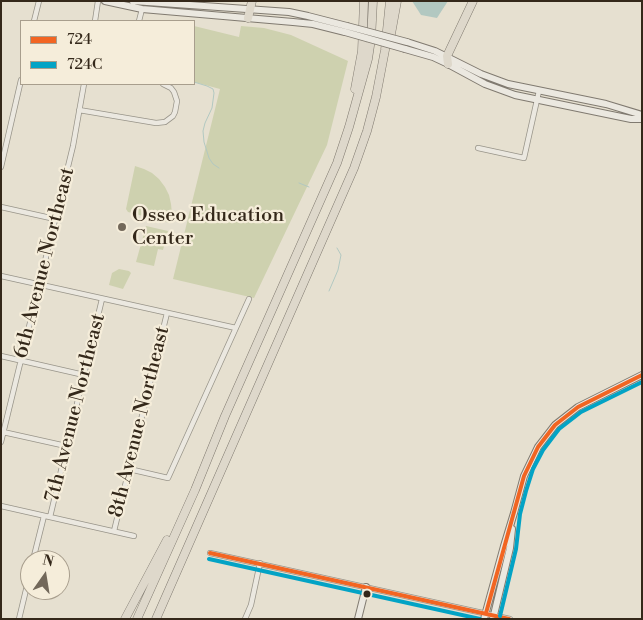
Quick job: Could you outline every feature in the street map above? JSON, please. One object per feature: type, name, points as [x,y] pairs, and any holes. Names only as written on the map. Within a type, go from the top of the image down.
[{"type":"highway","points":[[349,127],[362,51],[364,1]]},
{"type":"highway","points":[[137,619],[337,163],[368,59],[372,39],[373,1]]},
{"type":"highway","points":[[156,619],[354,168],[376,98],[383,62],[390,1]]},
{"type":"highway","points":[[383,62],[391,36],[397,1]]},
{"type":"highway","points":[[448,60],[473,1]]},
{"type":"highway","points":[[248,18],[251,5]]},
{"type":"highway","points":[[125,619],[195,490]]},
{"type":"highway","points":[[182,519],[197,525]]},
{"type":"street","points":[[34,20],[39,1]]},
{"type":"street","points":[[95,20],[98,1]]},
{"type":"street","points":[[105,1],[142,9],[313,24],[346,29]]},
{"type":"street","points":[[133,1],[251,5],[298,14],[406,46],[430,49],[478,81],[496,89],[538,100],[631,119],[642,119]]},
{"type":"street","points":[[139,20],[142,9]]},
{"type":"street","points":[[448,60],[508,84],[606,104],[642,115]]},
{"type":"street","points":[[1,167],[20,84]]},
{"type":"street","name":"6th Avenue Northeast","points":[[1,442],[73,146],[84,85]]},
{"type":"street","points":[[79,110],[156,124],[165,122],[173,116],[177,101],[171,88],[164,85]]},
{"type":"street","points":[[478,148],[524,158],[539,91]]},
{"type":"street","points":[[1,207],[55,220]]},
{"type":"street","points":[[1,276],[236,328]]},
{"type":"street","name":"7th Avenue Northeast","points":[[50,517],[102,299]]},
{"type":"street","points":[[129,469],[168,478],[249,299]]},
{"type":"street","name":"8th Avenue Northeast","points":[[114,531],[167,313]]},
{"type":"street","points":[[1,356],[84,375]]},
{"type":"street","points":[[485,616],[524,476],[538,447],[546,435],[565,416],[578,407],[642,375]]},
{"type":"street","points":[[2,432],[66,446]]},
{"type":"street","points":[[1,506],[134,536]]},
{"type":"street","points":[[493,617],[510,548],[514,513]]},
{"type":"street","points":[[36,550],[44,516]]},
{"type":"street","points":[[210,552],[485,616],[510,619]]},
{"type":"street","points":[[245,619],[251,605],[260,563]]},
{"type":"street","points":[[358,619],[366,587]]},
{"type":"street","points":[[19,619],[24,600]]},
{"type":"green space","points":[[195,26],[239,37],[241,26],[264,28],[291,35],[348,61],[327,145],[254,298],[173,279],[220,89],[195,82]]},
{"type":"green space","points":[[135,166],[152,173],[165,187],[171,204],[172,214],[170,223],[128,212],[126,209]]},
{"type":"green space","points":[[146,226],[168,231],[163,250],[158,249],[154,266],[136,262]]},
{"type":"green space","points":[[119,269],[131,273],[123,289],[109,285],[112,273]]},
{"type":"water","points":[[412,1],[448,1],[437,18],[421,15]]},
{"type":"waterway","points":[[195,82],[213,89],[212,108],[203,131],[209,158],[219,168]]},
{"type":"waterway","points":[[299,183],[309,187]]},
{"type":"waterway","points":[[329,291],[338,270],[341,255],[337,248]]},
{"type":"transit line","name":"724","points":[[486,613],[524,476],[538,447],[555,425],[578,407],[642,375]]},
{"type":"transit line","name":"724C","points":[[500,616],[516,549],[520,514],[533,469],[543,450],[559,429],[581,412],[642,382]]},
{"type":"transit line","name":"724","points":[[210,553],[509,619]]},
{"type":"transit line","name":"724C","points":[[209,559],[480,619]]},
{"type":"place","name":"Osseo Education Center","points":[[122,227]]}]
